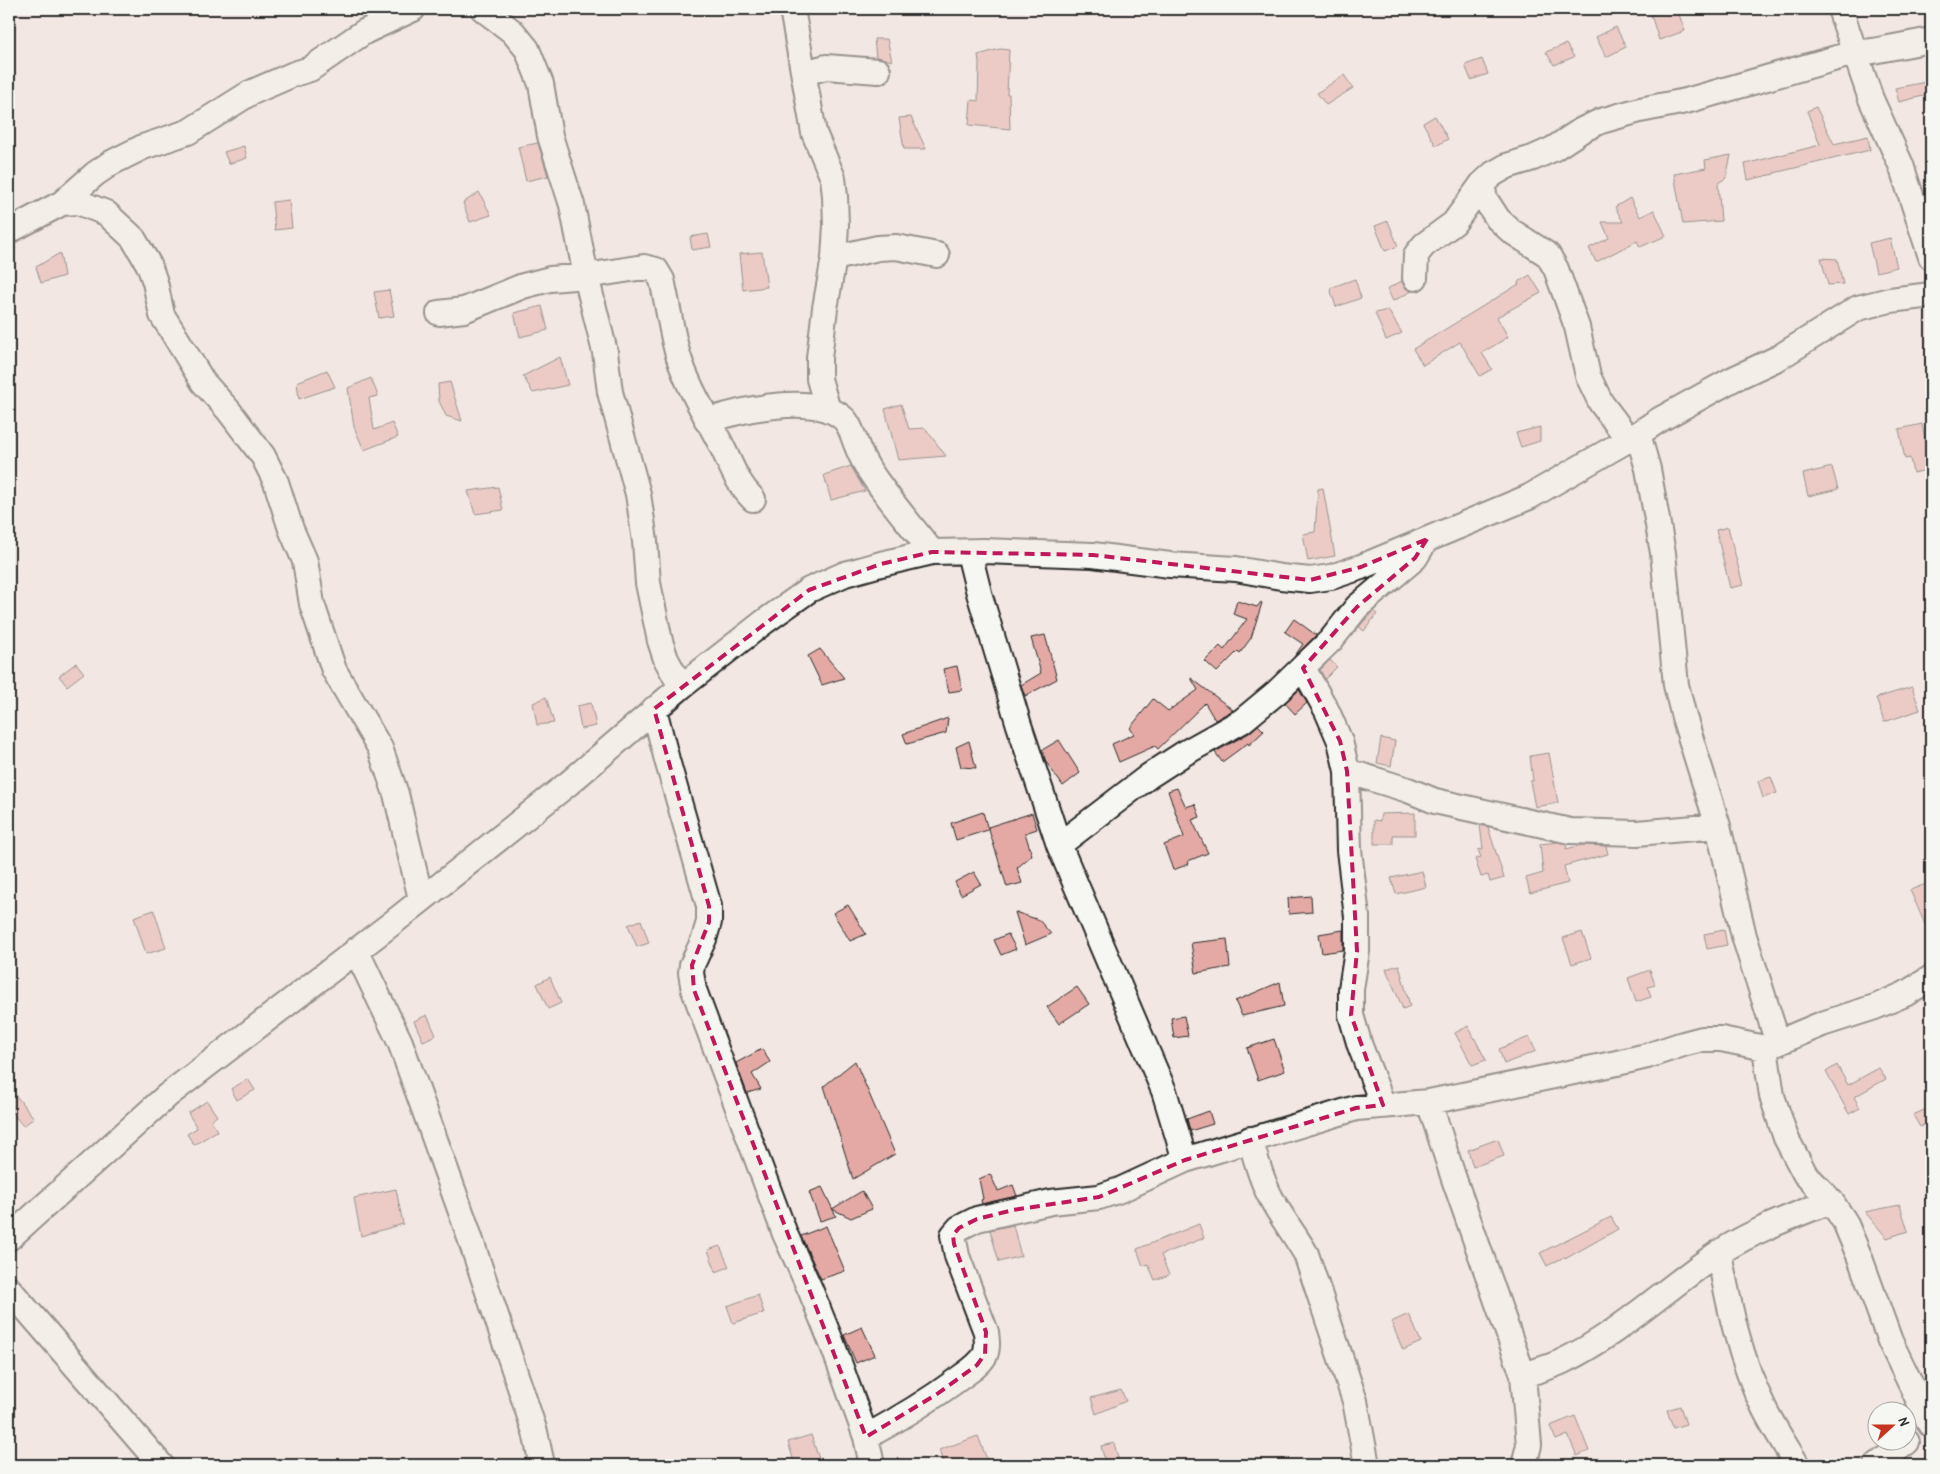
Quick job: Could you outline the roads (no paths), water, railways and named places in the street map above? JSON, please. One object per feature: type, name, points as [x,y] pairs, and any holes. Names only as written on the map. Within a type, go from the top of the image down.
[{"type":"street","points":[[9,231],[62,203],[94,174],[111,163],[142,146],[188,132],[250,93],[310,69],[364,32],[413,9]]},
{"type":"street","points":[[484,9],[513,32],[527,49],[541,84],[550,136],[572,205],[586,276],[605,352],[610,392],[638,494],[645,541],[648,584],[660,642],[666,659],[681,688]]},
{"type":"street","points":[[792,9],[814,133],[833,178],[836,225],[834,258],[819,358],[819,379],[828,410]]},
{"type":"street","points":[[1840,9],[1871,99],[1901,165],[1931,257]]},
{"type":"street","points":[[1415,278],[1416,255],[1424,245],[1454,224],[1482,184],[1492,174],[1507,166],[1533,158],[1553,149],[1582,130],[1601,121],[1640,110],[1686,101],[1854,52],[1873,51],[1931,40]]},
{"type":"street","points":[[804,73],[826,67],[878,70]]},
{"type":"street","points":[[1482,184],[1484,199],[1498,219],[1511,231],[1548,255],[1556,269],[1577,326],[1588,376],[1601,403],[1634,437],[1648,469],[1663,552],[1676,684],[1684,717],[1718,826],[1772,1046],[1772,1096],[1786,1138],[1805,1174],[1831,1201],[1845,1222],[1890,1341],[1930,1423],[1918,1432]]},
{"type":"street","points":[[62,203],[78,202],[106,213],[133,238],[149,265],[155,282],[162,315],[203,382],[229,412],[269,465],[283,498],[291,530],[305,561],[312,604],[334,670],[380,748],[396,794],[421,899]]},
{"type":"street","points":[[834,258],[878,248],[896,247],[937,255]]},
{"type":"street","points":[[439,313],[464,310],[480,305],[500,294],[550,279],[586,276],[644,267],[656,270],[662,280],[678,355],[691,389],[742,487],[753,499]]},
{"type":"street","points":[[9,1238],[168,1095],[285,1006],[569,783],[654,709],[764,622],[809,590],[845,574],[932,552],[969,553],[984,551],[1093,555],[1170,565],[1236,569],[1310,580],[1331,577],[1361,567],[1529,496],[1634,437],[1659,420],[1733,379],[1778,358],[1858,308],[1890,300],[1931,295]]},
{"type":"street","points":[[707,421],[754,409],[780,405],[802,405],[828,410],[844,419],[870,470],[932,552]]},
{"type":"street","points":[[1059,845],[1149,776],[1242,721],[1303,668],[1331,640],[1357,607],[1414,558],[1427,539]]},
{"type":"street","points":[[969,553],[979,593],[1019,725],[1059,845],[1164,1091],[1185,1160]]},
{"type":"street","points":[[1303,668],[1328,711],[1340,741],[1347,771],[1349,850],[1354,882],[1357,951],[1351,989],[1351,1015],[1360,1046],[1383,1105]]},
{"type":"street","points":[[654,709],[709,906],[709,922],[704,939],[692,964],[691,972],[694,990],[785,1234],[833,1346],[866,1437],[872,1465]]},
{"type":"street","points":[[1347,771],[1408,790],[1435,801],[1570,831],[1637,833],[1718,826]]},
{"type":"street","points":[[356,950],[400,1042],[466,1226],[535,1432],[541,1460],[537,1465]]},
{"type":"street","points":[[866,1437],[907,1414],[937,1394],[977,1365],[985,1354],[988,1342],[986,1332],[957,1256],[953,1235],[959,1228],[977,1219],[1051,1202],[1099,1197],[1120,1190],[1185,1160],[1356,1108],[1429,1102],[1632,1060],[1702,1039],[1721,1039],[1772,1046],[1822,1024],[1875,1007],[1905,994],[1931,978]]},
{"type":"street","points":[[1429,1102],[1523,1375],[1529,1445],[1524,1465]]},
{"type":"street","points":[[1250,1139],[1270,1197],[1306,1254],[1354,1401],[1367,1465]]},
{"type":"street","points":[[1523,1375],[1562,1361],[1596,1342],[1719,1253],[1752,1233],[1831,1201]]},
{"type":"street","points":[[1719,1253],[1730,1310],[1746,1367],[1764,1408],[1797,1465]]},
{"type":"street","points":[[9,1289],[161,1465]]},
{"type":"street","points":[[1877,1465],[1893,1452]]}]
